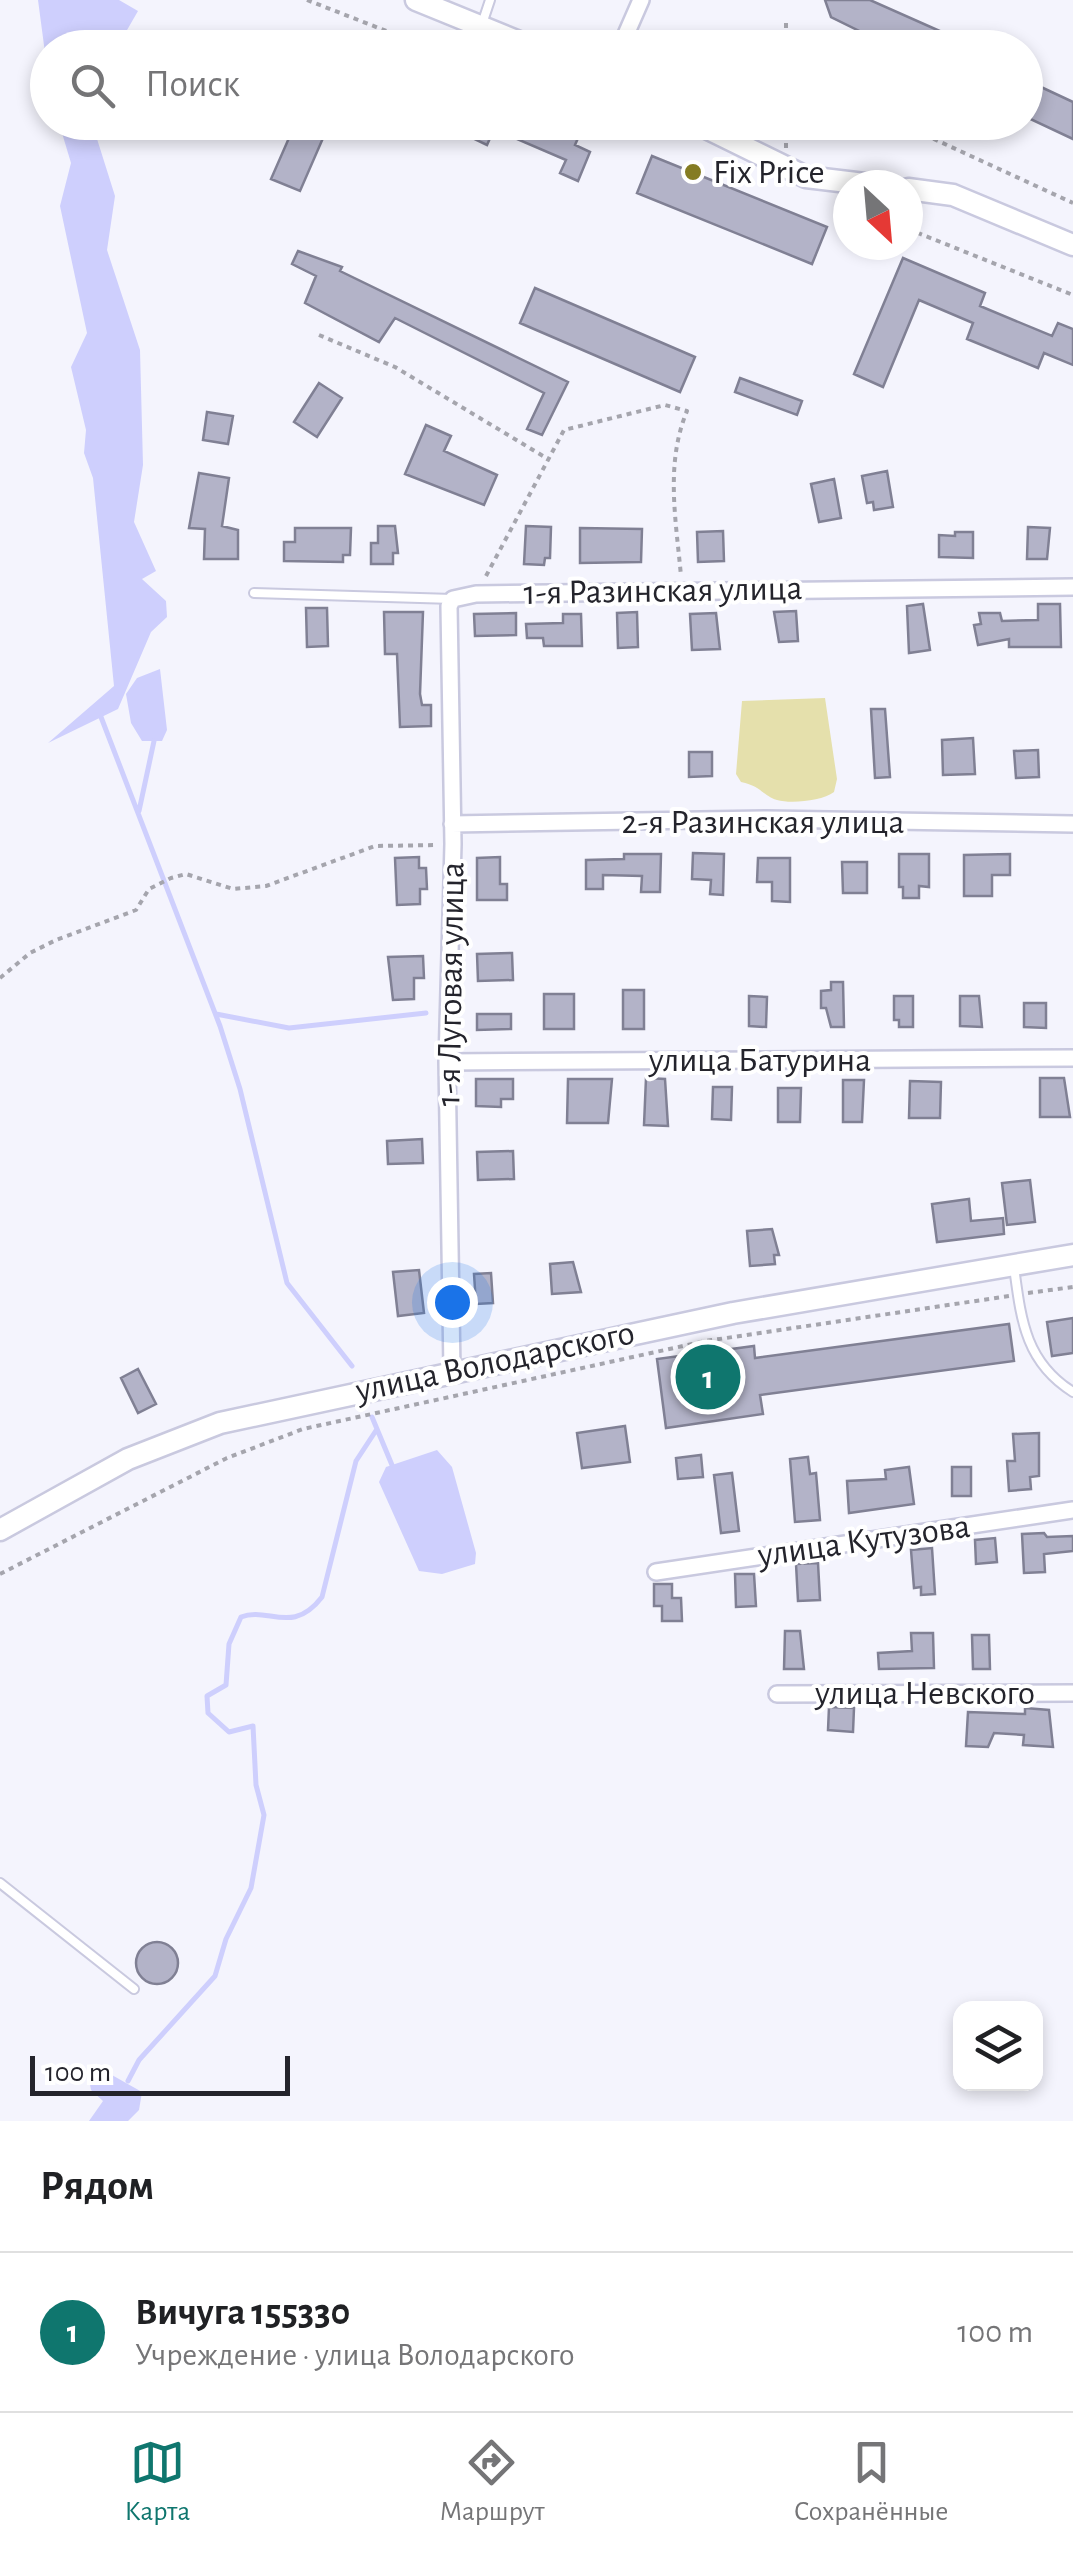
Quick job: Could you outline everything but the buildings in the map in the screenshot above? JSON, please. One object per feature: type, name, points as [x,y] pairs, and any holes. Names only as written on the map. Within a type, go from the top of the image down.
[{"type":"main road","points":[[416,0],[495,30]]},
{"type":"main road","points":[[731,140],[806,177],[833,180]]},
{"type":"main road","points":[[923,192],[953,195],[1073,244]]},
{"type":"main road","name":"улица Володарского","points":[[0,1530],[128,1459],[203,1429],[452,1370],[733,1313],[1073,1254]]},
{"type":"street","points":[[628,30],[641,0]]},
{"type":"street","name":"1-я Разинская улица","points":[[453,599],[476,594],[1073,587]]},
{"type":"street","name":"1-я Луговая улица","points":[[452,1370],[447,1062],[453,844],[449,606],[453,599]]},
{"type":"street","name":"2-я Разинская улица","points":[[452,824],[767,819],[1073,824]]},
{"type":"street","name":"улица Батурина","points":[[447,1062],[1073,1058]]},
{"type":"street","name":"улица Кутузова","points":[[656,1572],[1073,1510]]},
{"type":"street","name":"улица Невского","points":[[777,1694],[1073,1693]]},
{"type":"lane","points":[[482,24],[490,0]]},
{"type":"lane","name":"1-я Разинская улица","points":[[254,593],[453,599]]},
{"type":"lane","points":[[1014,1265],[1026,1344],[1049,1373],[1073,1392]]},
{"type":"lane","points":[[0,1883],[134,1989]]},
{"type":"path","points":[[307,0],[384,30]]},
{"type":"path","points":[[786,22],[786,30]]},
{"type":"path","points":[[936,140],[1073,203]]},
{"type":"path","points":[[923,235],[1073,295]]},
{"type":"path","points":[[319,334],[395,367],[548,458]]},
{"type":"path","points":[[476,594],[564,430],[666,406],[687,411],[676,437],[672,482],[682,591]]},
{"type":"path","points":[[0,978],[43,946],[136,910],[155,884],[171,878],[186,874],[233,889],[266,886],[375,846],[453,844]]},
{"type":"path","points":[[0,1574],[227,1458],[303,1430],[706,1342],[1073,1287]]},
{"type":"shaded area","points":[[825,698],[837,779],[834,792],[814,800],[783,801],[741,782],[736,774],[742,701]]},
{"type":"water","points":[[38,0],[119,0],[138,11],[127,30],[42,30]]},
{"type":"water","points":[[64,140],[97,140],[115,196],[107,250],[140,350],[143,465],[134,522],[156,571],[142,579],[166,601],[167,617],[151,632],[118,709],[48,743],[114,686],[93,478],[84,453],[86,430],[71,367],[87,333],[60,206],[71,163]]},
{"type":"water","points":[[160,669],[167,730],[162,741],[142,741],[131,723],[126,694],[137,678]]},
{"type":"water","points":[[437,1450],[452,1467],[476,1553],[475,1564],[442,1574],[419,1571],[379,1482],[386,1467]]},
{"type":"water","points":[[103,2070],[142,2092],[139,2110],[128,2121],[89,2121],[103,2101],[91,2090],[89,2079]]},
{"type":"waterway","points":[[101,717],[220,1026],[240,1089],[287,1283],[352,1366]]},
{"type":"waterway","points":[[139,811],[154,741]]},
{"type":"waterway","points":[[216,1014],[289,1028],[426,1013]]},
{"type":"waterway","points":[[372,1417],[392,1465]]},
{"type":"waterway","points":[[128,2081],[139,2060],[215,1976],[226,1939],[251,1888],[264,1815],[256,1785],[253,1726],[229,1732],[208,1713],[207,1696],[226,1685],[229,1644],[241,1617],[290,1618],[311,1609],[322,1597],[356,1461],[377,1429]]},
{"type":"place","name":"Fix Price","points":[[693,172]]},
{"type":"place","name":"Вичуга 155330","points":[[708,1377]]}]
